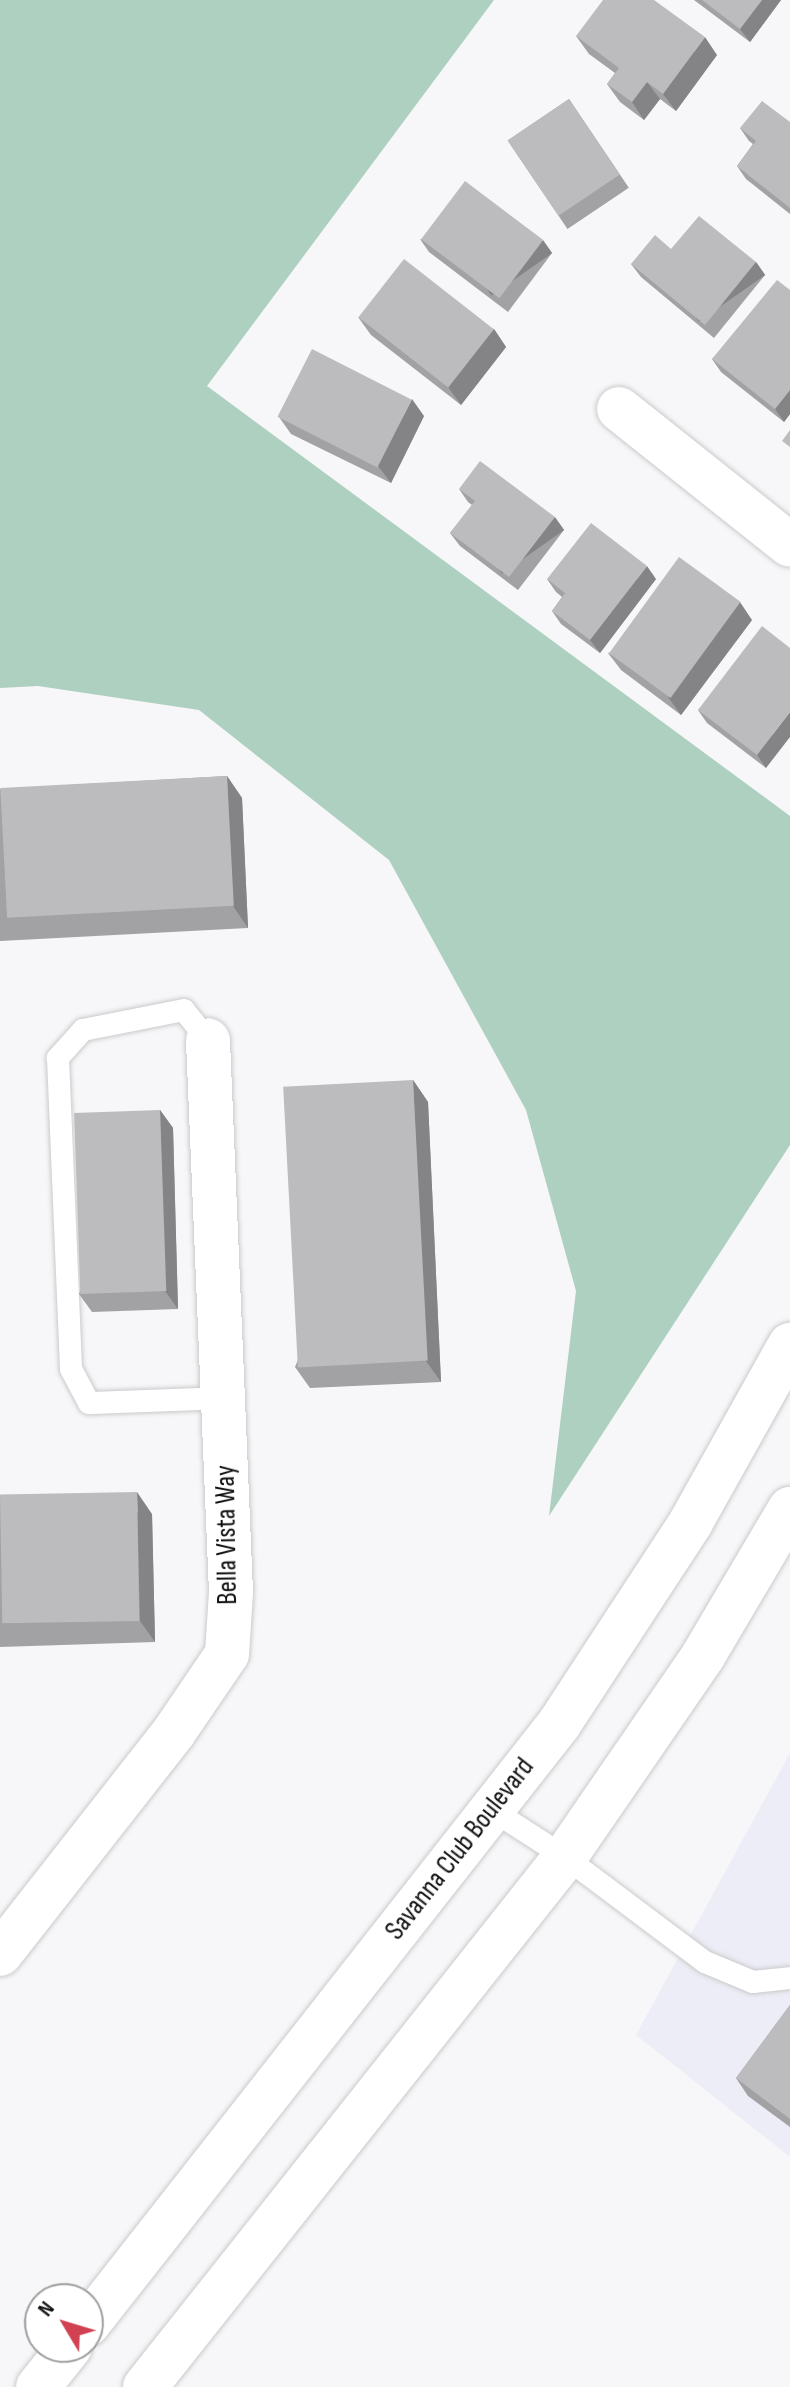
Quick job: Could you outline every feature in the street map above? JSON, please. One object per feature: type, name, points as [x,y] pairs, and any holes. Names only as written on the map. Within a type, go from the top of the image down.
[{"type":"street","points":[[619,409],[790,545]]},
{"type":"street","name":"Bella Vista Way","points":[[0,1954],[174,1732],[227,1654],[231,1592],[208,1040]]},
{"type":"street","name":"Savanna Club Boulevard","points":[[104,2304],[559,1724],[691,1522],[790,1345]]},
{"type":"street","points":[[145,2387],[565,1857],[703,1656],[790,1509]]},
{"type":"street","points":[[38,2387],[57,2363]]},
{"type":"lane","points":[[208,1040],[184,1010],[83,1030],[58,1058],[58,1074],[71,1369],[89,1403],[223,1398]]},
{"type":"lane","points":[[492,1810],[565,1857],[705,1962],[753,1982],[790,1978]]},
{"type":"shaded area","points":[[790,1753],[790,2157],[636,2035]]},
{"type":"green space","points":[[0,0],[494,0],[207,386],[790,816],[790,1145],[549,1516],[576,1291],[526,1110],[389,860],[199,710],[38,686],[0,688]]},
{"type":"building","points":[[603,0],[654,0],[705,37],[663,94],[647,82],[632,102],[607,84],[619,68],[576,36]]},
{"type":"building","points":[[702,0],[762,0],[740,29]]},
{"type":"building","points":[[569,99],[620,174],[559,216],[508,140]]},
{"type":"building","points":[[762,101],[790,122],[790,208],[737,166],[756,141],[740,128]]},
{"type":"building","points":[[465,181],[543,240],[499,298],[421,239]]},
{"type":"building","points":[[699,216],[756,262],[705,325],[631,264],[655,235],[671,249]]},
{"type":"building","points":[[404,259],[494,329],[448,387],[358,317]]},
{"type":"building","points":[[777,280],[790,290],[790,390],[775,409],[712,359]]},
{"type":"building","points":[[312,349],[412,400],[377,468],[277,417]]},
{"type":"building","points":[[790,430],[790,447],[782,441]]},
{"type":"building","points":[[480,461],[555,517],[509,577],[450,533],[475,501],[459,489]]},
{"type":"building","points":[[591,523],[647,566],[590,640],[552,611],[565,593],[547,579]]},
{"type":"building","points":[[679,557],[740,602],[671,698],[609,653]]},
{"type":"building","points":[[762,626],[790,648],[790,712],[757,755],[698,710]]},
{"type":"building","points":[[227,776],[234,906],[7,918],[0,788]]},
{"type":"building","points":[[413,1080],[428,1361],[298,1367],[283,1087]]},
{"type":"building","points":[[160,1110],[166,1291],[80,1294],[74,1113]]},
{"type":"building","points":[[137,1492],[139,1621],[2,1623],[0,1494]]},
{"type":"building","points":[[790,2005],[790,2119],[736,2078]]}]
